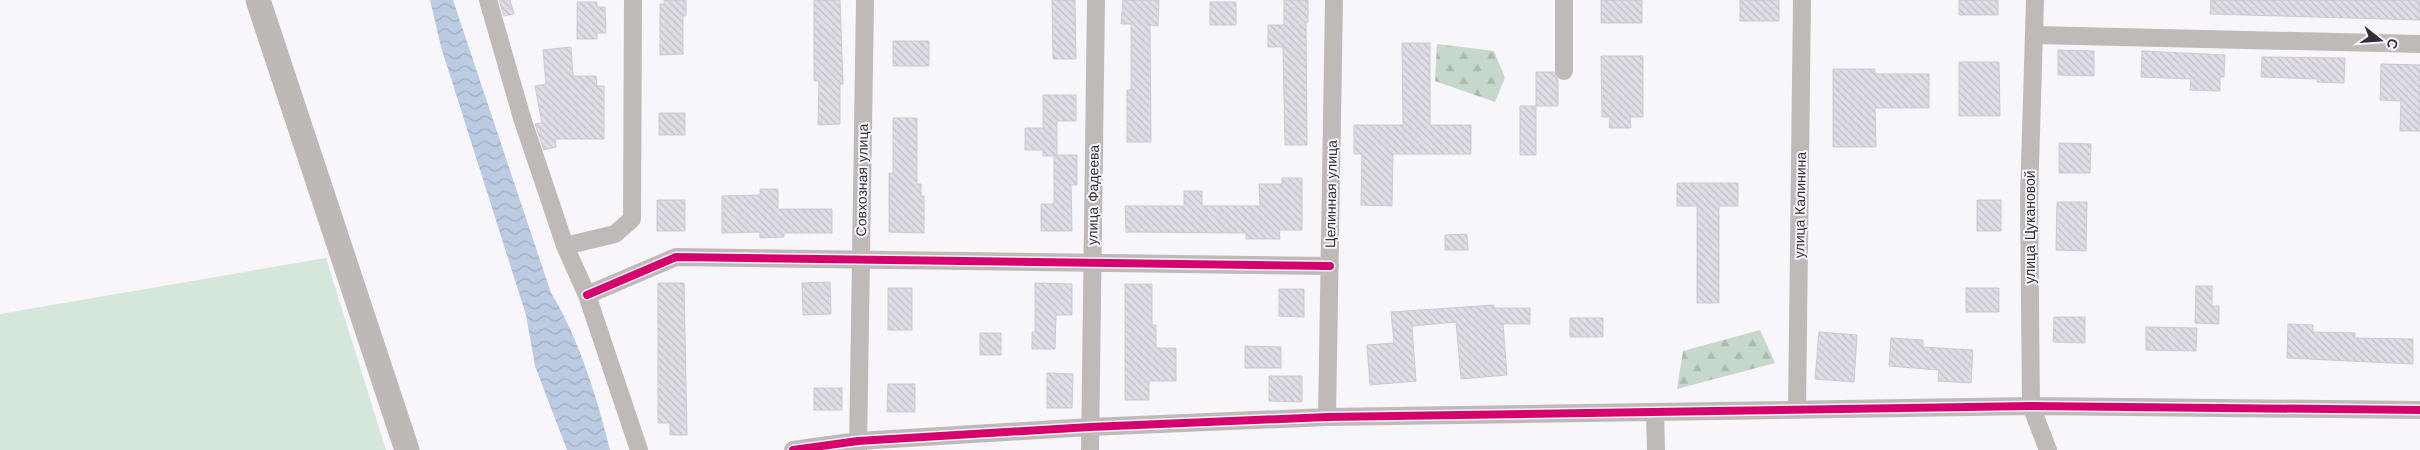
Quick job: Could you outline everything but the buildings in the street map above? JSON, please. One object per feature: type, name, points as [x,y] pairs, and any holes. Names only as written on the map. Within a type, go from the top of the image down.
[{"type":"main road","points":[[258,0],[407,450]]},
{"type":"street","points":[[488,0],[522,118],[565,246],[587,295],[639,450]]},
{"type":"street","points":[[565,246],[615,234],[632,219],[633,0]]},
{"type":"street","name":"Совхозная улица","points":[[858,446],[865,0]]},
{"type":"street","name":"улица Фадеева","points":[[1090,450],[1096,0]]},
{"type":"street","name":"Целинная улица","points":[[1328,417],[1334,0]]},
{"type":"street","points":[[1564,0],[1564,71]]},
{"type":"street","name":"улица Калинина","points":[[1797,410],[1802,0]]},
{"type":"street","name":"улица Цукановой","points":[[2035,0],[2029,199],[2031,406],[2048,450]]},
{"type":"street","points":[[2035,34],[2420,44]]},
{"type":"street","points":[[587,295],[676,257],[1330,266]]},
{"type":"street","points":[[793,450],[1090,427],[1328,417],[2031,406],[2420,410]]},
{"type":"street","points":[[1655,412],[1656,450]]},
{"type":"green space","points":[[1437,44],[1494,51],[1505,78],[1495,102],[1435,81]]},
{"type":"green space","points":[[326,258],[386,450],[0,450],[0,314]]},
{"type":"green space","points":[[1760,330],[1775,363],[1677,389],[1683,351]]},
{"type":"water","points":[[430,0],[453,0],[551,293],[570,329],[586,369],[600,410],[610,450],[567,450],[535,366],[526,315],[441,47]]},
{"type":"cycle path","points":[[587,295],[676,257],[1330,266]]},
{"type":"cycle path","points":[[793,450],[858,441],[1090,427],[1327,417],[2031,406],[2420,410]]}]
